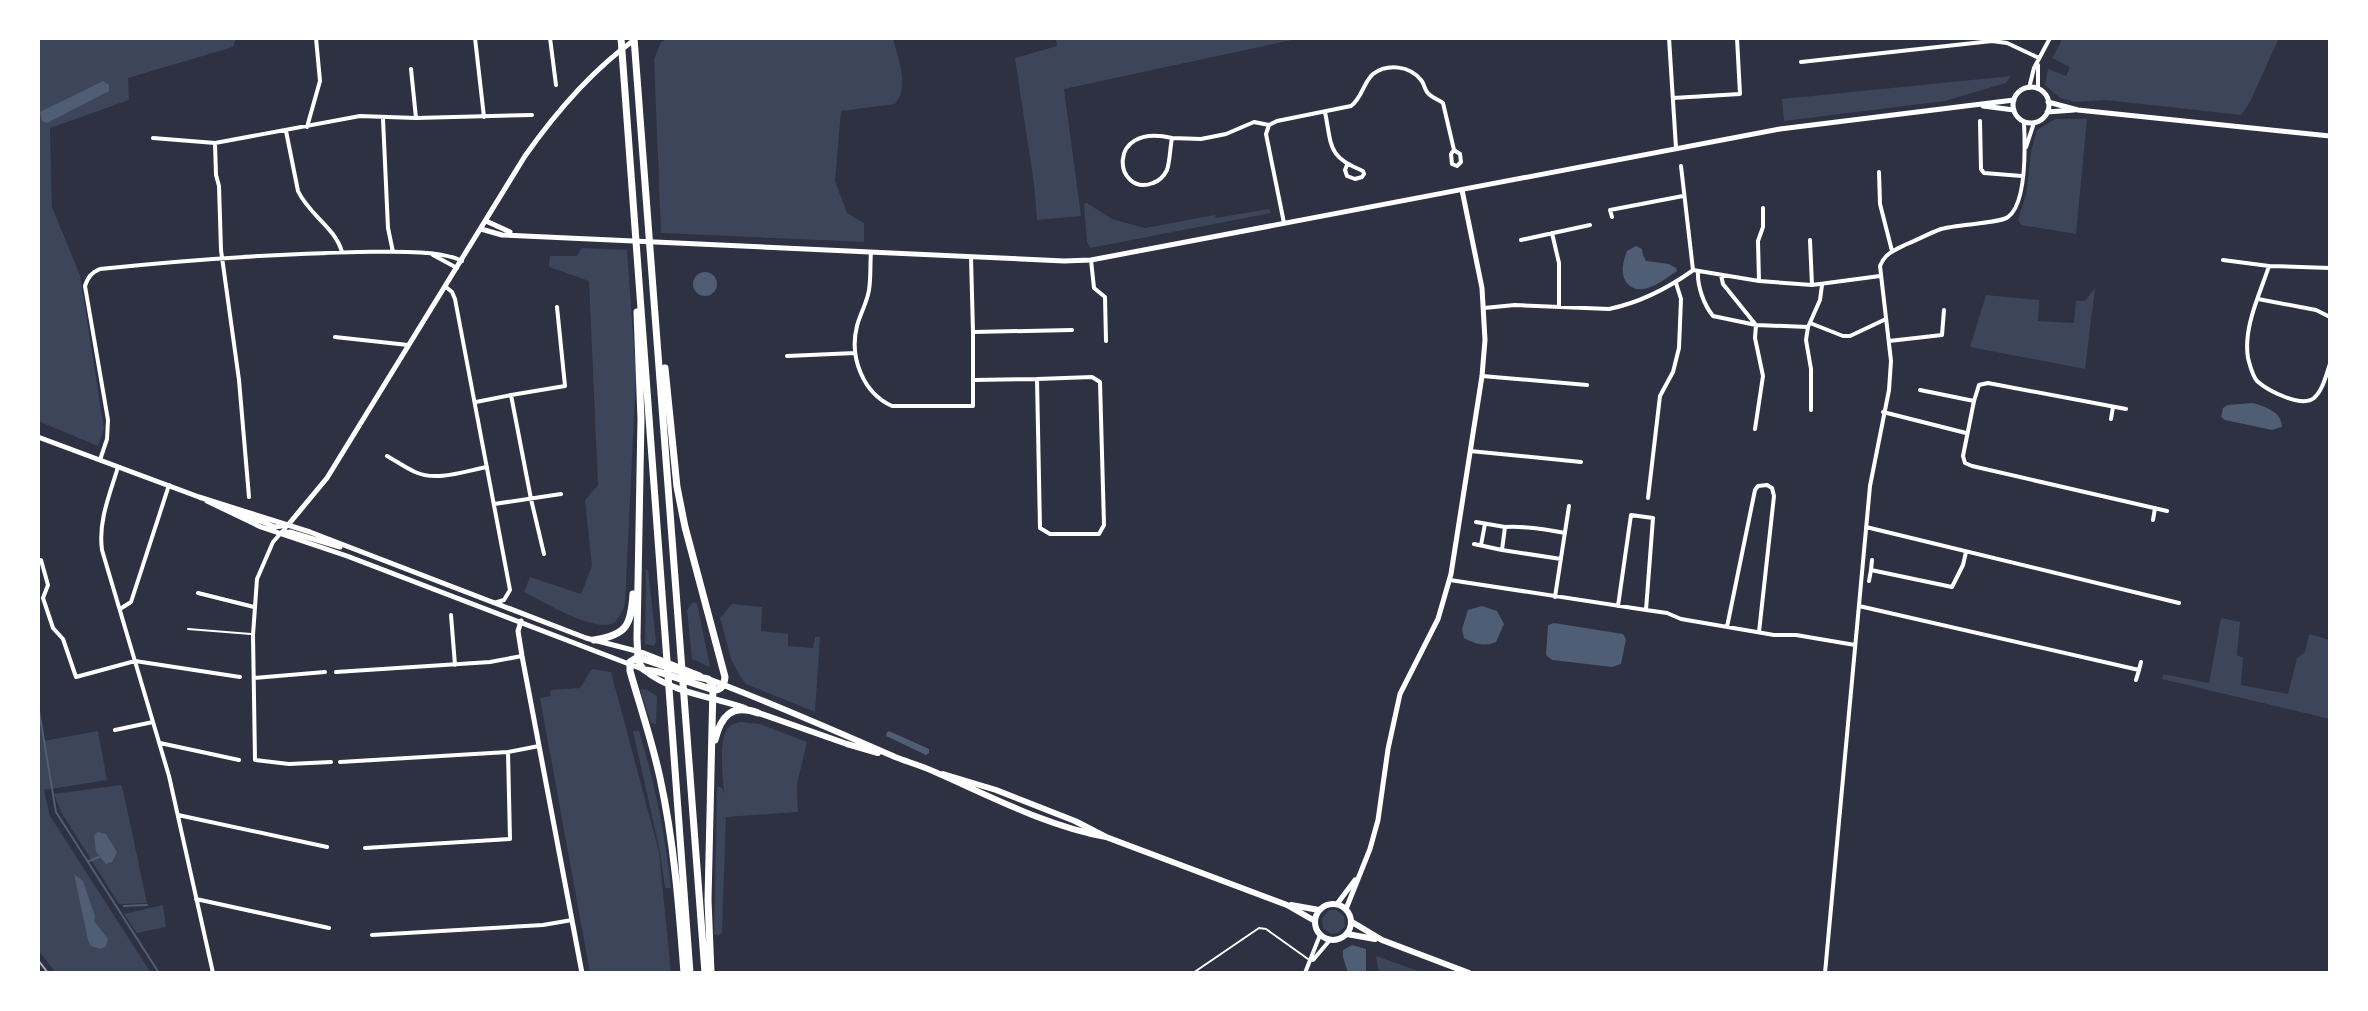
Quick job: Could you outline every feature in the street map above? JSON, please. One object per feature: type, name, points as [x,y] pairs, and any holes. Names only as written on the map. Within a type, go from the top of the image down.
[{"type":"highway","points":[[621,38],[687,973]]},
{"type":"highway","points":[[636,38],[708,973]]},
{"type":"highway","points":[[635,226],[641,419],[639,665],[644,670],[711,690],[720,689],[724,685],[724,672],[677,487],[652,259]]},
{"type":"highway","points":[[594,640],[616,635],[628,624],[638,560]]},
{"type":"highway","points":[[687,973],[668,820],[655,756],[630,671],[632,659],[641,655],[708,679],[711,690],[708,973]]},
{"type":"highway","points":[[712,754],[719,724],[728,714],[748,709],[758,713]]},
{"type":"main road","points":[[288,525],[327,478],[525,156],[553,116],[601,67],[636,38]]},
{"type":"main road","points":[[2029,88],[2038,89],[2046,96],[2047,112],[2040,121],[2024,122],[2014,110],[2014,100],[2020,92],[2029,88]]},
{"type":"main road","points":[[481,229],[494,234],[1091,260],[1780,129],[2014,100]]},
{"type":"main road","points":[[2048,102],[2078,110],[2330,136]]},
{"type":"main road","points":[[1978,106],[2014,110]]},
{"type":"main road","points":[[2047,112],[2078,110]]},
{"type":"main road","points":[[1346,909],[1378,820],[1400,694],[1438,619],[1450,580],[1485,340],[1477,259],[1462,190]]},
{"type":"main road","points":[[486,221],[515,234]]},
{"type":"main road","points":[[38,437],[641,655]]},
{"type":"main road","points":[[199,497],[231,514],[521,621],[630,664],[653,677],[847,744],[897,758]]},
{"type":"main road","points":[[280,533],[295,533],[352,549]]},
{"type":"main road","points":[[521,621],[518,631],[522,656],[582,973]]},
{"type":"main road","points":[[708,679],[815,721],[987,797],[1106,837],[1287,905],[1315,921]]},
{"type":"main road","points":[[1337,904],[1358,876]]},
{"type":"main road","points":[[1352,922],[1347,934],[1330,940],[1320,935],[1315,921],[1319,910],[1325,905],[1337,904],[1346,909],[1352,922],[1382,940],[1469,973]]},
{"type":"main road","points":[[1287,905],[1319,910]]},
{"type":"main road","points":[[1347,934],[1382,940]]},
{"type":"street","points":[[307,127],[320,81],[316,38]]},
{"type":"street","points":[[475,38],[484,117]]},
{"type":"street","points":[[550,38],[556,85]]},
{"type":"street","points":[[1669,38],[1676,148]]},
{"type":"street","points":[[1673,98],[1740,94],[1737,38]]},
{"type":"street","points":[[2029,88],[2034,68],[2050,38]]},
{"type":"street","points":[[1801,62],[1992,41],[2007,43],[2038,60]]},
{"type":"street","points":[[2038,60],[2038,89]]},
{"type":"street","points":[[1172,138],[1167,170],[1160,180],[1148,185],[1137,184],[1128,178],[1122,159],[1127,147],[1136,138],[1149,135],[1201,139],[1226,134],[1254,122],[1269,125],[1354,105],[1375,73],[1387,68],[1404,68],[1420,79],[1429,94],[1444,105],[1454,150]]},
{"type":"street","points":[[411,69],[416,118]]},
{"type":"street","points":[[1325,112],[1334,152],[1341,161],[1364,172],[1364,176],[1355,179],[1347,176],[1347,165]]},
{"type":"street","points":[[153,138],[215,143],[360,116],[532,115]]},
{"type":"street","points":[[383,118],[388,228],[393,252]]},
{"type":"street","points":[[1980,121],[1981,169],[1984,173],[2022,176]]},
{"type":"street","points":[[1825,973],[1870,486],[1889,390],[1891,361],[1880,266],[1883,256],[1942,229],[2008,217],[2018,200],[2025,149],[2024,122]]},
{"type":"street","points":[[2025,149],[2034,123]]},
{"type":"street","points":[[1269,125],[1266,134],[1284,223]]},
{"type":"street","points":[[286,131],[298,191],[337,237],[342,252]]},
{"type":"street","points":[[215,143],[222,257],[239,380],[249,497]]},
{"type":"street","points":[[1681,166],[1695,271],[1713,316],[1756,325],[1809,325],[1843,336],[1850,336],[1886,319]]},
{"type":"street","points":[[1879,172],[1880,204],[1892,251]]},
{"type":"street","points":[[1612,217],[1610,210],[1684,195]]},
{"type":"street","points":[[1759,281],[1758,241],[1763,227],[1763,208]]},
{"type":"street","points":[[1521,240],[1590,225]]},
{"type":"street","points":[[1552,233],[1559,263],[1559,307]]},
{"type":"street","points":[[1810,240],[1812,285]]},
{"type":"street","points":[[100,460],[108,429],[85,286],[88,277],[100,269],[222,257],[342,252],[450,256],[462,261]]},
{"type":"street","points":[[871,252],[869,290],[856,329],[855,353],[864,380],[883,402],[892,406],[973,406],[971,257]]},
{"type":"street","points":[[431,255],[457,268]]},
{"type":"street","points":[[1091,260],[1094,288],[1105,297],[1106,341]]},
{"type":"street","points":[[2223,260],[2269,266],[2330,268]]},
{"type":"street","points":[[2269,266],[2248,336],[2248,355],[2257,381],[2297,402],[2306,403],[2317,395],[2330,364]]},
{"type":"street","points":[[1484,308],[1515,305],[1609,309],[1676,283],[1695,271],[1812,285],[1881,276]]},
{"type":"street","points":[[1721,275],[1723,284],[1756,325],[1755,338],[1763,376],[1755,429]]},
{"type":"street","points":[[1648,498],[1660,396],[1673,372],[1679,348],[1681,299],[1676,283]]},
{"type":"street","points":[[1811,410],[1811,369],[1806,340],[1822,285]]},
{"type":"street","points":[[446,287],[454,295],[510,590],[504,600],[494,603]]},
{"type":"street","points":[[2258,299],[2316,310],[2330,317]]},
{"type":"street","points":[[476,402],[565,386],[557,307]]},
{"type":"street","points":[[1889,341],[1942,335],[1944,310]]},
{"type":"street","points":[[973,332],[1072,330]]},
{"type":"street","points":[[335,337],[409,346]]},
{"type":"street","points":[[787,356],[855,353]]},
{"type":"street","points":[[1482,376],[1587,385]]},
{"type":"street","points":[[973,380],[1092,377],[1100,382],[1104,525],[1099,534],[1050,534],[1040,528],[1037,379]]},
{"type":"street","points":[[2126,409],[1988,383],[1979,385],[1966,433],[1965,463],[2167,511]]},
{"type":"street","points":[[1920,390],[1974,401]]},
{"type":"street","points":[[511,395],[544,554]]},
{"type":"street","points":[[2111,419],[2113,407]]},
{"type":"street","points":[[1883,412],[1966,433]]},
{"type":"street","points":[[1470,451],[1581,462]]},
{"type":"street","points":[[387,456],[428,476],[487,467]]},
{"type":"street","points":[[118,467],[102,521],[102,550],[178,815],[213,973]]},
{"type":"street","points":[[120,609],[131,602],[169,485]]},
{"type":"street","points":[[1727,627],[1753,493],[1758,486],[1767,485],[1772,488],[1774,496],[1758,632]]},
{"type":"street","points":[[494,504],[561,494]]},
{"type":"street","points":[[1555,597],[1569,506]]},
{"type":"street","points":[[2153,520],[2155,508]]},
{"type":"street","points":[[1618,606],[1631,515],[1653,518],[1646,610]]},
{"type":"street","points":[[1476,522],[1565,533]]},
{"type":"street","points":[[1481,545],[1485,524]]},
{"type":"street","points":[[288,525],[273,542],[257,579],[253,635],[255,760],[289,764],[331,762]]},
{"type":"street","points":[[1502,550],[1505,527]]},
{"type":"street","points":[[1866,527],[2179,603]]},
{"type":"street","points":[[1474,544],[1561,559]]},
{"type":"street","points":[[1871,570],[1952,587],[1966,552]]},
{"type":"street","points":[[41,560],[48,585],[43,598],[53,628],[63,639],[76,677],[135,661],[240,677]]},
{"type":"street","points":[[1869,581],[1872,560]]},
{"type":"street","points":[[1450,580],[1667,613],[1681,619],[1774,635],[1796,635],[1855,645]]},
{"type":"street","points":[[198,593],[254,607]]},
{"type":"street","points":[[1859,606],[2139,670]]},
{"type":"street","points":[[451,615],[455,665]]},
{"type":"street","points":[[336,672],[490,662],[522,656]]},
{"type":"street","points":[[2136,680],[2141,662]]},
{"type":"street","points":[[254,678],[325,672]]},
{"type":"street","points":[[115,730],[153,722]]},
{"type":"street","points":[[159,743],[239,760]]},
{"type":"street","points":[[340,762],[508,752],[539,746]]},
{"type":"street","points":[[365,848],[510,839],[508,752]]},
{"type":"street","points":[[178,815],[327,847]]},
{"type":"street","points":[[196,899],[329,928]]},
{"type":"street","points":[[372,935],[543,925],[572,920]]},
{"type":"street","points":[[1305,973],[1320,935]]},
{"type":"street","points":[[1311,962],[1330,940]]},
{"type":"lane","points":[[188,629],[253,635]]},
{"type":"lane","points":[[1193,973],[1259,928],[1266,929],[1311,962]]},
{"type":"shaded area","points":[[38,38],[236,38],[233,47],[128,78],[129,100],[50,128],[52,207],[80,275],[104,429],[98,446],[38,421]]},
{"type":"shaded area","points":[[669,38],[893,38],[902,81],[895,104],[841,111],[835,181],[847,213],[864,223],[864,242],[661,233],[654,59],[661,42]]},
{"type":"shaded area","points":[[1301,38],[1064,89],[1081,216],[1037,220],[1015,58],[1057,46],[1056,40]]},
{"type":"shaded area","points":[[2063,38],[2279,38],[2241,115],[2105,100],[2075,102],[2060,98],[2045,85],[2048,69],[2066,76],[2070,67],[2052,58]]},
{"type":"shaded area","points":[[2011,76],[2006,83],[1945,101],[1784,121],[1782,99]]},
{"type":"shaded area","points":[[103,81],[109,85],[109,91],[47,123],[42,121],[40,112]]},
{"type":"shaded area","points":[[2055,119],[2087,119],[2076,234],[2021,225],[2018,220],[2026,195],[2037,130]]},
{"type":"shaded area","points":[[1084,204],[1112,219],[1145,228],[1215,215],[1216,218],[1269,209],[1271,213],[1090,248]]},
{"type":"shaded area","points":[[1636,246],[1642,249],[1646,261],[1669,264],[1677,271],[1652,287],[1631,287],[1624,278],[1623,267],[1627,251]]},
{"type":"shaded area","points":[[582,248],[627,250],[636,375],[625,604],[616,621],[608,625],[584,621],[524,592],[530,577],[581,594],[592,566],[585,500],[598,485],[589,281],[549,267],[550,256],[577,256]]},
{"type":"shaded area","points":[[705,272],[713,276],[717,284],[713,292],[705,296],[697,292],[693,284],[697,276]]},
{"type":"shaded area","points":[[2095,288],[2085,369],[1970,347],[1986,295],[2039,300],[2038,321],[2074,323],[2076,301],[2085,301]]},
{"type":"shaded area","points":[[2253,403],[2276,414],[2282,427],[2272,430],[2221,417],[2223,408],[2228,405]]},
{"type":"shaded area","points":[[646,569],[656,642],[654,646],[645,644]]},
{"type":"shaded area","points":[[693,602],[697,603],[710,667],[692,659],[687,610]]},
{"type":"shaded area","points":[[732,604],[762,607],[761,631],[788,634],[788,646],[813,648],[815,637],[820,637],[815,712],[746,684],[731,659],[720,618]]},
{"type":"shaded area","points":[[1482,606],[1497,611],[1504,624],[1496,642],[1476,643],[1464,638],[1462,629],[1468,610]]},
{"type":"shaded area","points":[[2221,618],[2240,622],[2237,655],[2243,658],[2241,685],[2288,694],[2297,658],[2305,652],[2309,634],[2330,640],[2330,719],[2162,679],[2163,674],[2209,683]]},
{"type":"shaded area","points":[[1554,623],[1623,634],[1626,639],[1621,664],[1612,667],[1552,660],[1546,655],[1548,625]]},
{"type":"shaded area","points":[[592,669],[611,672],[659,852],[671,973],[590,973],[540,698],[550,696],[551,690],[580,688]]},
{"type":"shaded area","points":[[645,689],[657,696],[656,724],[651,723],[640,690]]},
{"type":"shaded area","points":[[38,713],[43,741],[98,731],[107,780],[44,790],[50,816],[151,973],[56,973],[38,950]]},
{"type":"shaded area","points":[[740,722],[760,724],[807,742],[797,784],[798,812],[726,817],[722,932],[718,936],[714,934],[717,786],[722,788],[724,794],[723,741],[729,727]]},
{"type":"shaded area","points":[[633,731],[639,731],[650,770],[671,888],[665,888]]},
{"type":"shaded area","points":[[889,731],[929,749],[929,753],[926,755],[886,736]]},
{"type":"shaded area","points":[[121,785],[147,903],[119,904],[61,812],[54,794]]},
{"type":"shaded area","points":[[98,832],[106,834],[117,852],[112,862],[106,864],[96,852],[94,835]]},
{"type":"shaded area","points":[[74,874],[83,881],[94,921],[108,939],[101,949],[91,946],[88,940]]},
{"type":"shaded area","points":[[163,905],[166,927],[137,933],[124,914]]},
{"type":"shaded area","points":[[1329,910],[1336,910],[1344,916],[1345,926],[1338,933],[1331,934],[1323,928],[1322,918]]},
{"type":"shaded area","points":[[1352,945],[1366,949],[1366,973],[1348,973],[1343,950]]},
{"type":"shaded area","points":[[1376,956],[1424,973],[1379,973]]},
{"type":"waterway","points":[[38,705],[56,812],[159,973]]},
{"type":"waterway","points":[[89,861],[99,857]]},
{"type":"waterway","points":[[124,906],[147,905]]},
{"type":"railway","points":[[38,960],[48,973]]}]
